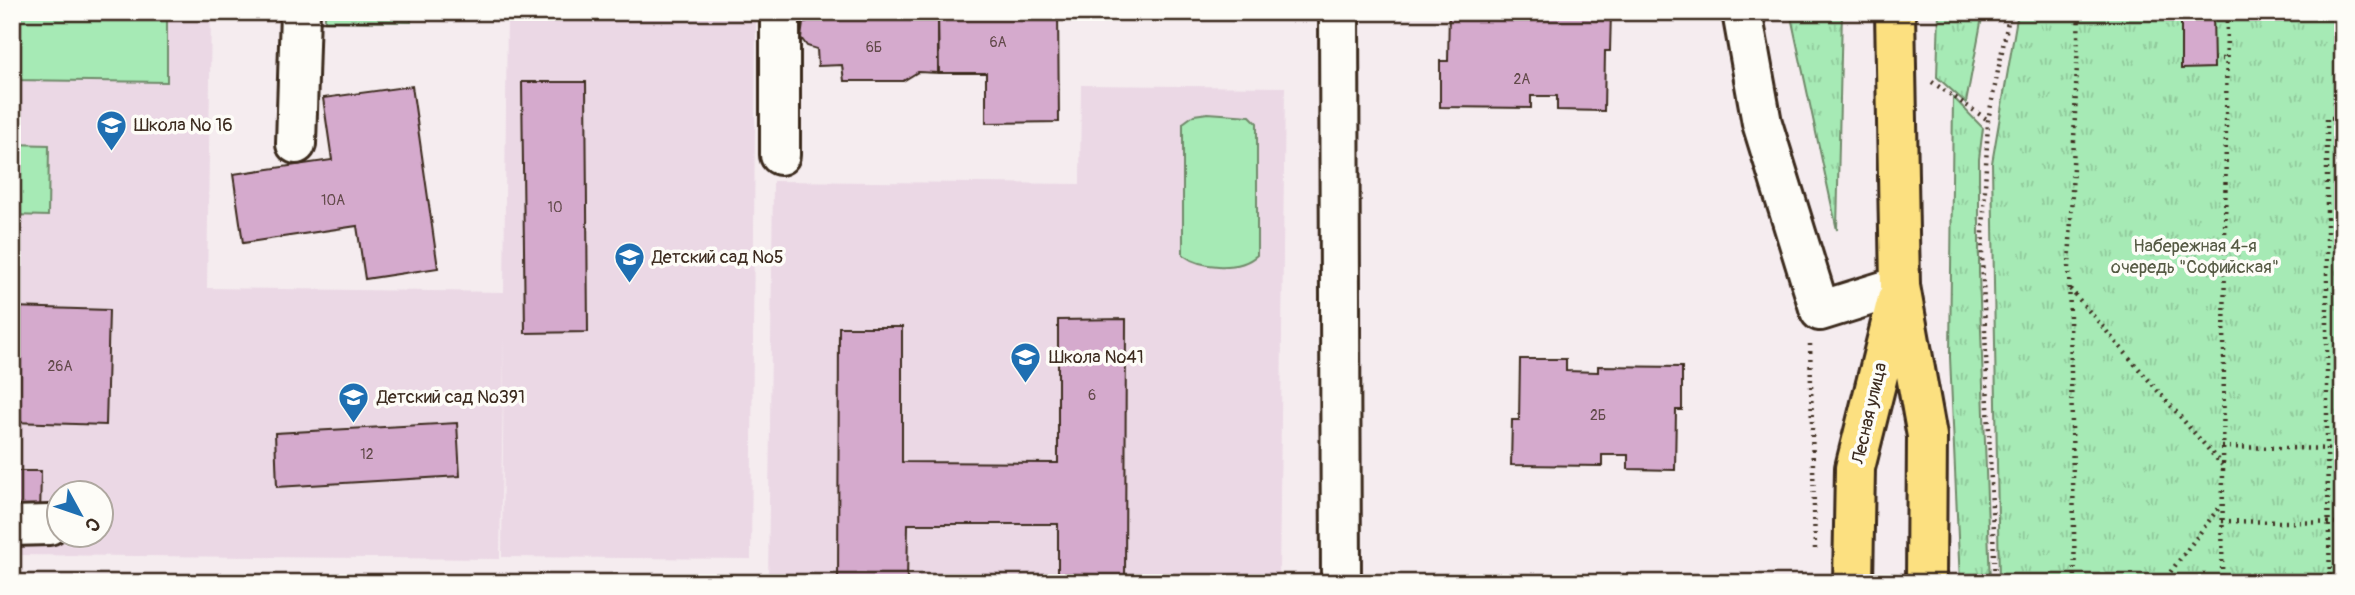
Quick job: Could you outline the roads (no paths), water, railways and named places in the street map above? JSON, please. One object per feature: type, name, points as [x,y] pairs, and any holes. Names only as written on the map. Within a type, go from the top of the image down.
[{"type":"main road","name":"Лесная улица","points":[[1895,12],[1900,286],[1927,436],[1926,583]]},
{"type":"main road","name":"Лесная улица","points":[[1853,583],[1855,468],[1900,286]]},
{"type":"street","points":[[296,144],[300,12]]},
{"type":"street","points":[[780,12],[780,156]]},
{"type":"street","points":[[1339,12],[1341,583]]},
{"type":"street","points":[[1742,12],[1762,123],[1820,311],[1900,286]]},
{"type":"street","points":[[12,526],[46,525]]},
{"type":"place","name":"Школа № 16","points":[[111,152]]},
{"type":"place","name":"Детский сад №5","points":[[629,284]]},
{"type":"place","name":"Школа №41","points":[[1026,384]]},
{"type":"place","name":"Детский сад №391","points":[[354,424]]},
{"type":"park label","name":"Набережная 4-я очередь \"Софийская\"","points":[[2195,256]]}]
